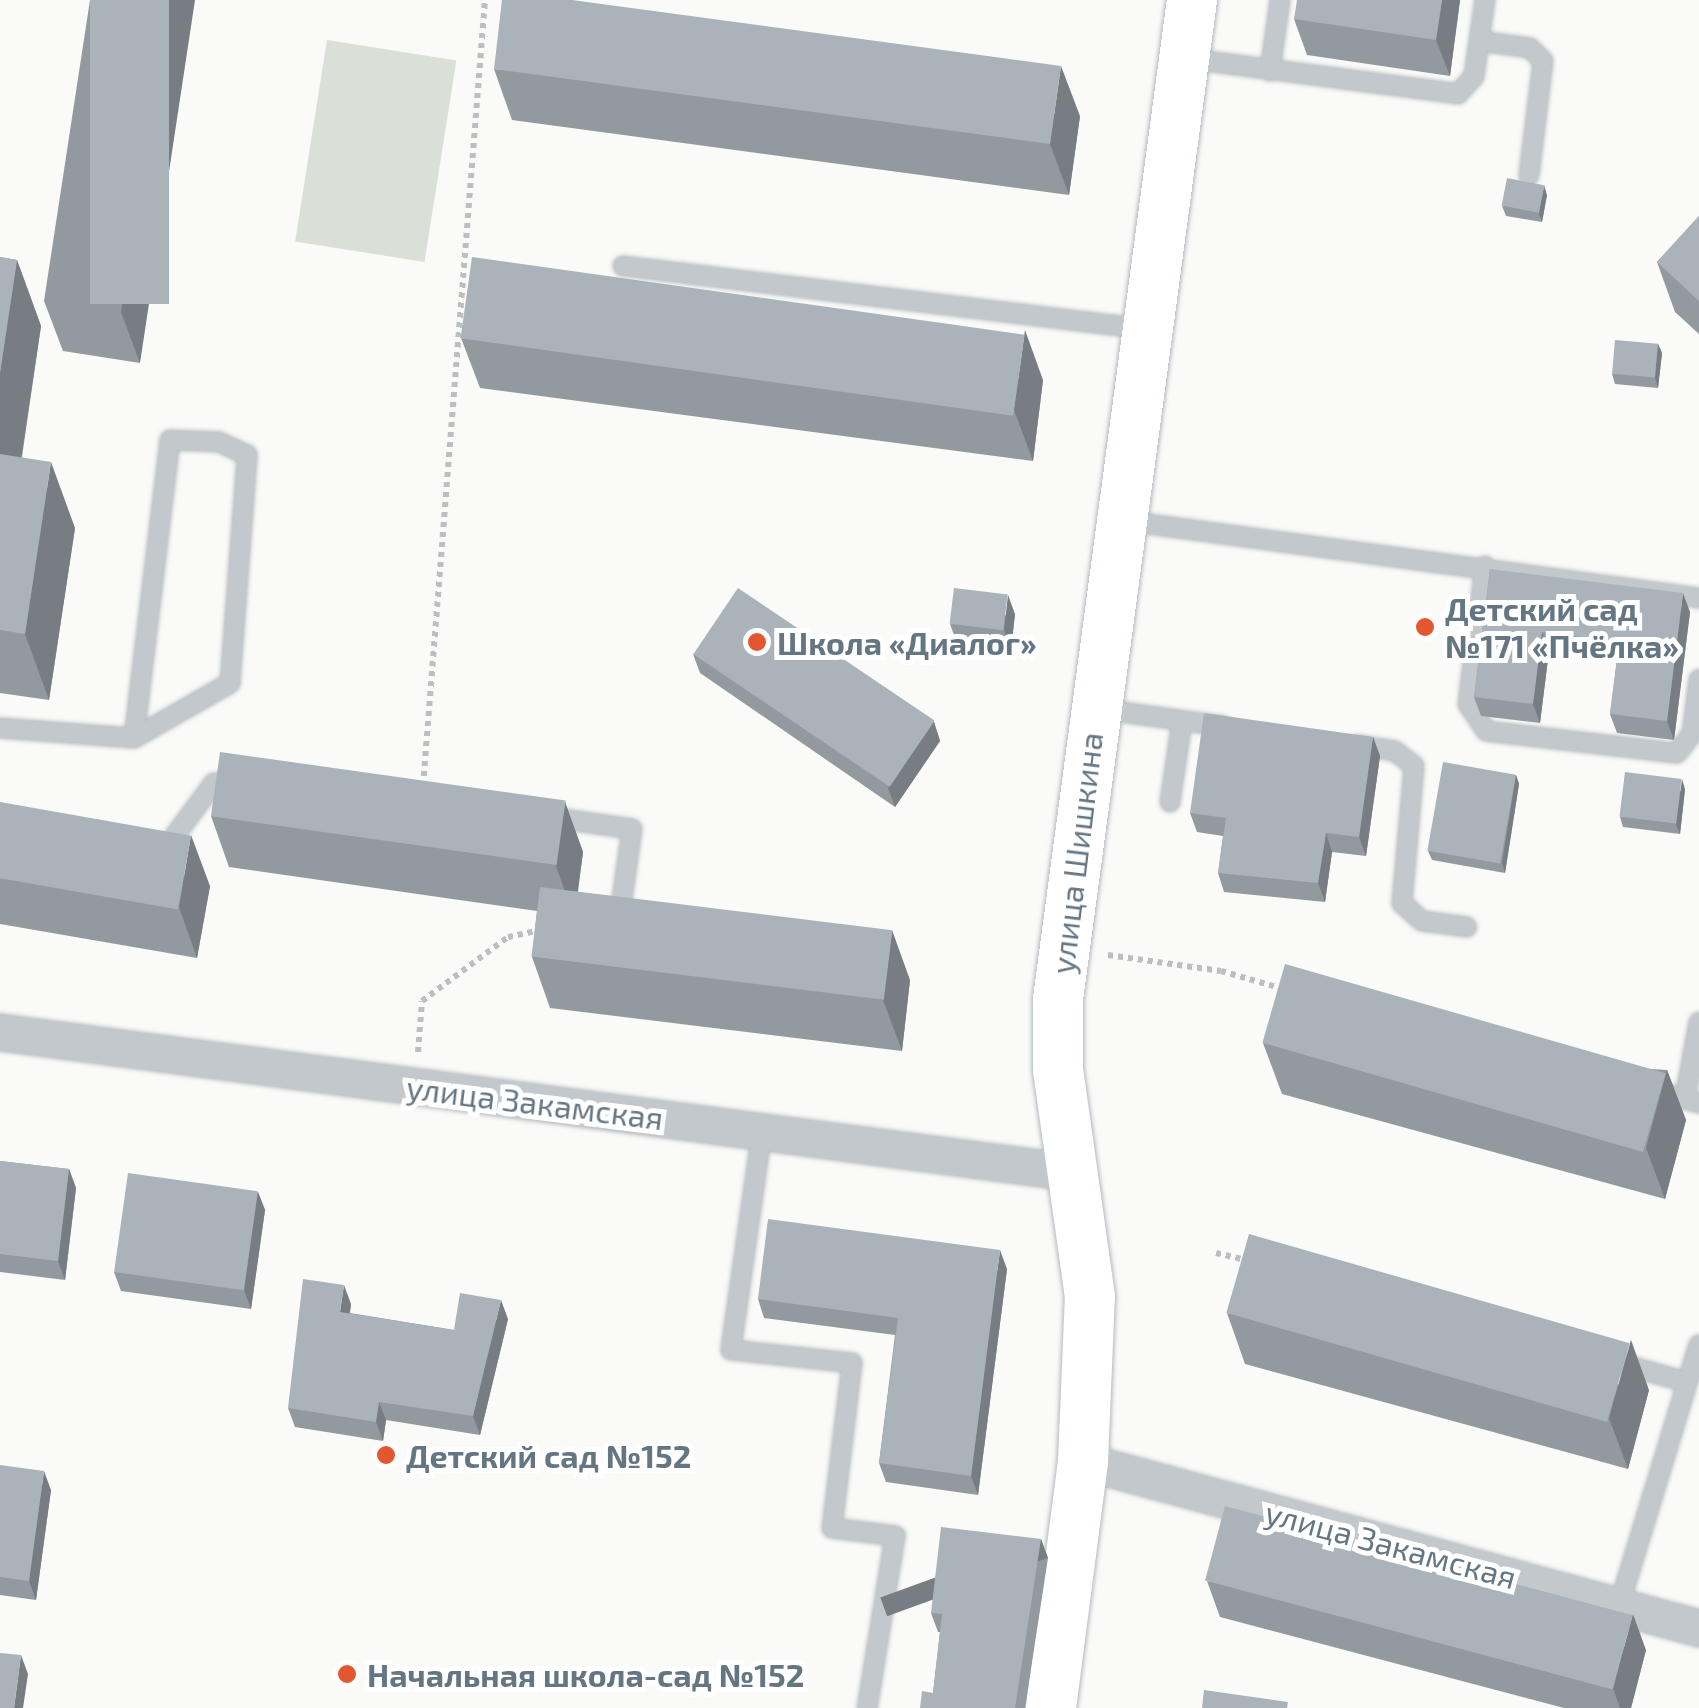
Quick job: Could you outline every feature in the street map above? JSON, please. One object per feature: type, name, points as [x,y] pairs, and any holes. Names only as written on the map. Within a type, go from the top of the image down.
[{"type":"street","name":"улица Шишкина","points":[[1051,1708],[1083,1461],[1090,1297],[1070,1172],[1058,998],[1119,520],[1192,0]]},
{"type":"street","name":"улица Закамская","points":[[0,1032],[1070,1172]]},
{"type":"street","name":"улица Закамская","points":[[1083,1461],[1699,1628]]},
{"type":"lane","points":[[1270,71],[1280,0]]},
{"type":"lane","points":[[1184,58],[1446,96],[1468,88],[1485,0]]},
{"type":"lane","points":[[1479,41],[1530,48],[1543,61],[1529,175]]},
{"type":"lane","points":[[623,266],[1146,330]]},
{"type":"lane","points":[[0,728],[134,738],[230,683],[247,455],[219,442],[170,440],[134,738]]},
{"type":"lane","points":[[1119,520],[1485,566],[1699,598]]},
{"type":"lane","points":[[1485,566],[1468,704],[1486,731],[1677,753],[1692,734],[1699,680]]},
{"type":"lane","points":[[1094,708],[1240,729]]},
{"type":"lane","points":[[1170,802],[1182,720]]},
{"type":"lane","points":[[1336,742],[1395,750],[1414,766],[1402,903],[1422,921],[1467,927]]},
{"type":"lane","points":[[150,847],[169,849],[214,784],[252,786]]},
{"type":"lane","points":[[518,813],[632,829],[620,913]]},
{"type":"lane","points":[[1628,1083],[1692,1101],[1699,1022]]},
{"type":"lane","points":[[762,1132],[731,1350],[852,1363],[832,1528],[895,1536],[868,1708]]},
{"type":"lane","points":[[1619,1606],[1699,1345]]},
{"type":"lane","points":[[1592,1356],[1686,1382]]},
{"type":"path","points":[[422,800],[485,0]]},
{"type":"path","points":[[415,1086],[422,1000],[508,937],[546,929]]},
{"type":"path","points":[[1097,954],[1221,971],[1307,995]]},
{"type":"path","points":[[1216,1252],[1253,1262]]},
{"type":"shaded area","points":[[327,40],[456,60],[424,262],[295,241]]},
{"type":"building","points":[[90,0],[169,0],[169,304],[90,304]]},
{"type":"building","points":[[502,0],[572,0],[1061,66],[1050,144],[494,69]]},
{"type":"building","points":[[1297,0],[1442,0],[1436,40],[1294,19]]},
{"type":"building","points":[[1507,178],[1544,185],[1539,213],[1502,205]]},
{"type":"building","points":[[1699,216],[1699,301],[1657,262]]},
{"type":"building","points":[[0,257],[17,260],[0,373]]},
{"type":"building","points":[[472,257],[1025,335],[1013,416],[461,338]]},
{"type":"building","points":[[1615,340],[1658,344],[1655,378],[1612,374]]},
{"type":"building","points":[[0,454],[51,462],[25,634],[0,630]]},
{"type":"building","points":[[1490,569],[1683,593],[1667,721],[1610,714],[1619,642],[1542,632],[1533,704],[1474,697]]},
{"type":"building","points":[[738,588],[934,721],[890,787],[693,654]]},
{"type":"building","points":[[954,588],[1008,595],[1003,630],[950,624]]},
{"type":"building","points":[[1204,713],[1373,737],[1359,837],[1326,833],[1318,883],[1218,873],[1226,818],[1190,813]]},
{"type":"building","points":[[220,752],[566,801],[557,865],[211,816]]},
{"type":"building","points":[[1443,762],[1516,775],[1500,863],[1427,851]]},
{"type":"building","points":[[1625,772],[1682,779],[1676,824],[1620,817]]},
{"type":"building","points":[[0,802],[191,836],[178,910],[0,878]]},
{"type":"building","points":[[540,887],[892,930],[884,1000],[531,956]]},
{"type":"building","points":[[1285,964],[1666,1073],[1643,1152],[1262,1043]]},
{"type":"building","points":[[0,1161],[69,1169],[58,1261],[0,1254]]},
{"type":"building","points":[[128,1173],[258,1191],[244,1290],[114,1272]]},
{"type":"building","points":[[768,1219],[1000,1250],[971,1476],[879,1463],[898,1318],[758,1299]]},
{"type":"building","points":[[1249,1234],[1630,1343],[1607,1422],[1226,1313]]},
{"type":"building","points":[[303,1279],[344,1285],[340,1312],[454,1330],[460,1293],[501,1300],[473,1416],[379,1402],[376,1422],[288,1408]]},
{"type":"building","points":[[0,1465],[44,1471],[29,1581],[0,1577]]},
{"type":"building","points":[[1225,1506],[1633,1615],[1613,1690],[1205,1580]]},
{"type":"building","points":[[941,1527],[1041,1539],[1015,1708],[920,1708],[922,1691],[933,1693],[942,1614],[931,1613]]},
{"type":"building","points":[[0,1653],[21,1655],[14,1708],[0,1708]]},
{"type":"building","points":[[1204,1690],[1288,1702],[1287,1708],[1202,1708]]},
{"type":"place","name":"Детский сад №171 «Пчёлка»","points":[[1425,627]]},
{"type":"place","name":"Школа «Диалог»","points":[[757,642]]},
{"type":"place","name":"Детский сад №152","points":[[386,1455]]},
{"type":"place","name":"Начальная школа-сад №152","points":[[347,1674]]}]
